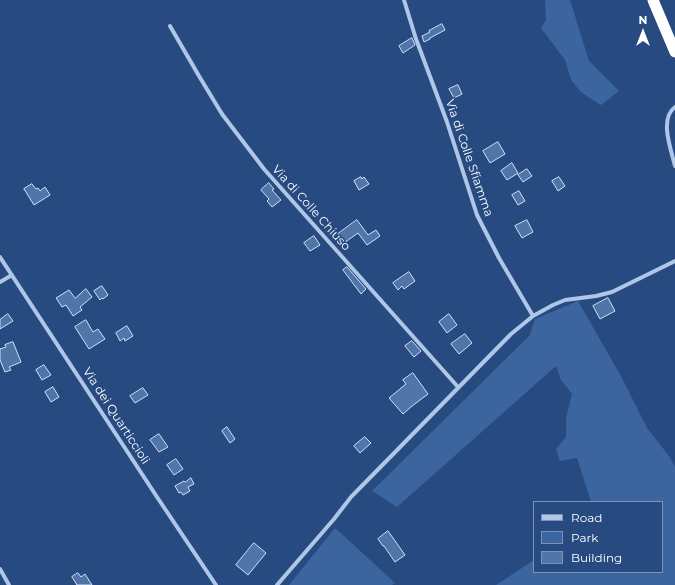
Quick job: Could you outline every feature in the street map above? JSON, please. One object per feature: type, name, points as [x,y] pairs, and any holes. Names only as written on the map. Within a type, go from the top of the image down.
[{"type":"highway","points":[[653,0],[675,52]]},
{"type":"street","name":"Via di Colle Sfiamma","points":[[404,0],[416,39],[447,122],[477,215],[499,258],[533,316]]},
{"type":"street","name":"Via di Colle Chiuso","points":[[170,26],[222,114],[264,169],[458,387]]},
{"type":"street","points":[[675,107],[668,115],[667,131],[675,166]]},
{"type":"street","name":"Via dei Quarticcioli","points":[[0,257],[216,585]]},
{"type":"street","points":[[277,585],[351,497],[511,334],[533,316],[565,300],[612,292],[675,261]]},
{"type":"street","points":[[0,282],[12,275]]},
{"type":"street","points":[[0,569],[9,585]]},
{"type":"green space","points":[[545,0],[570,0],[589,61],[619,91],[601,105],[582,93],[571,80],[565,60],[541,28],[546,20]]},
{"type":"green space","points":[[578,301],[622,378],[647,428],[669,456],[675,467],[675,585],[496,585],[533,561],[533,573],[663,573],[663,501],[591,501],[577,458],[560,461],[556,449],[566,437],[566,418],[572,394],[561,380],[556,366],[397,507],[372,491],[530,335],[535,319]]},
{"type":"green space","points":[[335,528],[395,583],[392,585],[289,585]]},
{"type":"building","points":[[442,24],[445,30],[424,42],[422,36]]},
{"type":"building","points":[[412,38],[415,45],[403,53],[399,46]]},
{"type":"building","points":[[458,85],[462,94],[454,98],[449,89]]},
{"type":"building","points":[[498,142],[505,154],[490,163],[483,151]]},
{"type":"building","points":[[512,163],[518,173],[507,180],[501,171]]},
{"type":"building","points":[[527,169],[532,176],[523,182],[518,175]]},
{"type":"building","points":[[361,177],[362,179],[364,177],[369,184],[359,190],[354,181]]},
{"type":"building","points":[[559,177],[565,186],[558,191],[552,181]]},
{"type":"building","points":[[269,183],[274,189],[272,190],[281,200],[272,207],[267,201],[269,199],[261,190]]},
{"type":"building","points":[[32,184],[40,191],[45,187],[50,195],[34,205],[24,189]]},
{"type":"building","points":[[519,191],[525,201],[518,205],[512,195]]},
{"type":"building","points":[[357,220],[368,235],[376,230],[380,236],[367,245],[358,233],[344,243],[338,234]]},
{"type":"building","points":[[527,220],[533,232],[522,238],[515,226]]},
{"type":"building","points":[[314,236],[320,245],[310,251],[304,243]]},
{"type":"building","points":[[347,267],[366,289],[361,294],[343,270]]},
{"type":"building","points":[[409,272],[415,281],[404,289],[402,286],[398,290],[393,283]]},
{"type":"building","points":[[102,286],[108,295],[100,300],[94,291]]},
{"type":"building","points":[[86,289],[92,297],[80,307],[82,310],[73,316],[66,305],[62,307],[56,298],[69,290],[75,298]]},
{"type":"building","points":[[608,298],[615,311],[600,319],[593,306]]},
{"type":"building","points":[[8,314],[13,321],[0,329],[0,320]]},
{"type":"building","points":[[449,314],[457,325],[447,333],[439,322]]},
{"type":"building","points":[[86,320],[93,332],[98,329],[105,339],[89,349],[75,327]]},
{"type":"building","points":[[127,326],[133,336],[125,341],[124,338],[120,341],[116,333]]},
{"type":"building","points":[[465,334],[472,343],[459,354],[451,344]]},
{"type":"building","points":[[412,341],[421,351],[414,357],[405,346]]},
{"type":"building","points":[[13,342],[21,362],[9,367],[11,370],[5,372],[0,360],[0,349]]},
{"type":"building","points":[[44,365],[51,375],[42,380],[36,370]]},
{"type":"building","points":[[413,373],[428,394],[403,414],[389,398],[406,384],[403,380]]},
{"type":"building","points":[[53,387],[59,397],[51,402],[45,392]]},
{"type":"building","points":[[143,388],[148,395],[135,403],[130,396]]},
{"type":"building","points":[[227,427],[235,439],[230,443],[222,431]]},
{"type":"building","points":[[159,434],[168,447],[159,452],[150,440]]},
{"type":"building","points":[[365,437],[371,443],[360,453],[354,446]]},
{"type":"building","points":[[176,459],[183,469],[174,475],[167,465]]},
{"type":"building","points":[[191,478],[194,484],[188,487],[190,491],[183,495],[181,492],[179,493],[175,486]]},
{"type":"building","points":[[388,531],[405,555],[395,562],[378,539]]},
{"type":"building","points":[[254,543],[266,553],[248,575],[236,565]]},
{"type":"building","points":[[78,573],[81,577],[85,574],[92,585],[77,585],[72,577]]}]
